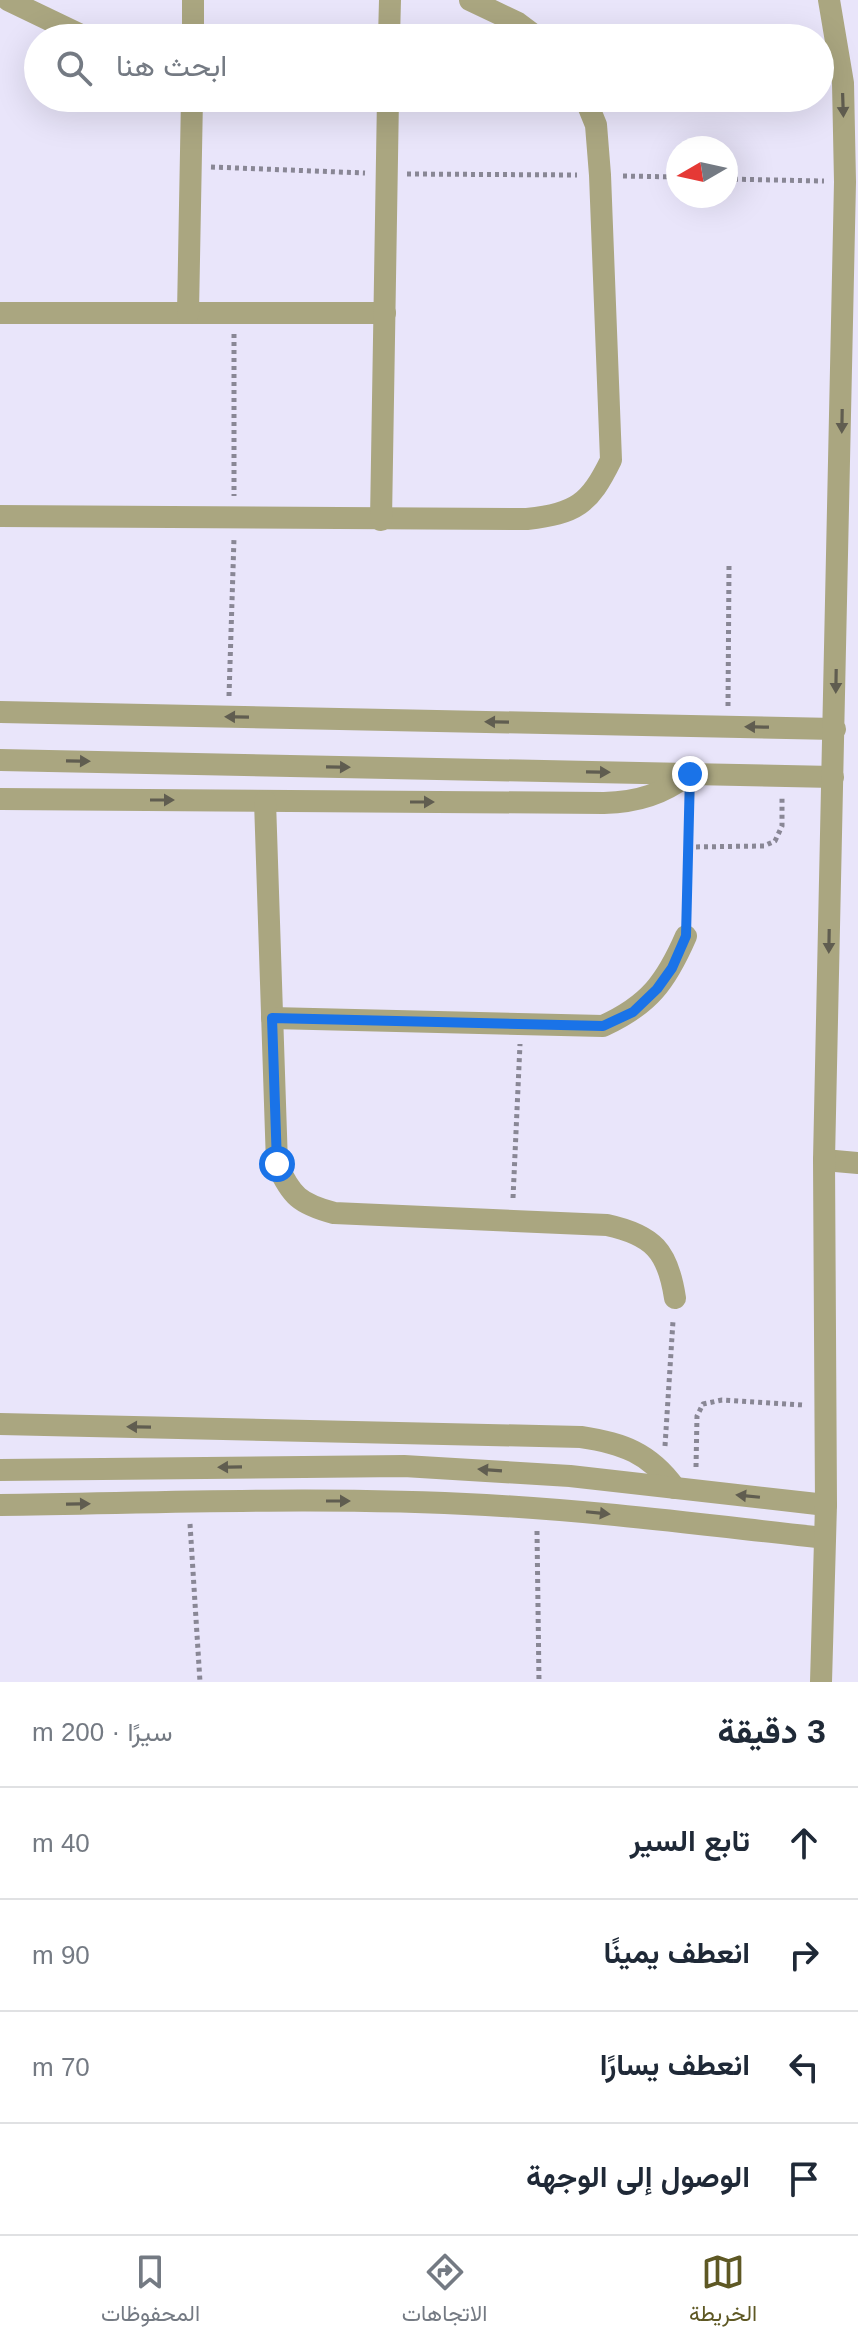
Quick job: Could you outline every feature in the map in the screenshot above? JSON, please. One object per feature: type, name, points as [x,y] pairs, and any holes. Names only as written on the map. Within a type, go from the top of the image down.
[{"type":"street","points":[[8,0],[58,24]]},
{"type":"street","points":[[193,0],[193,24]]},
{"type":"street","points":[[389,24],[390,0]]},
{"type":"street","points":[[470,0],[519,24]]},
{"type":"street","points":[[829,0],[833,24]]},
{"type":"street","points":[[821,1682],[826,1505],[824,1160],[833,777],[851,376],[843,83],[834,30]]},
{"type":"street","points":[[188,313],[192,112]]},
{"type":"street","points":[[381,520],[388,112]]},
{"type":"street","points":[[0,516],[527,519],[564,515],[595,494],[611,460],[600,175],[596,125],[591,112]]},
{"type":"street","points":[[0,313],[385,313]]},
{"type":"street","points":[[0,712],[835,729]]},
{"type":"street","points":[[0,760],[833,777]]},
{"type":"street","points":[[0,799],[635,802],[665,792],[690,774]]},
{"type":"street","points":[[265,801],[277,1164],[287,1189],[308,1206],[334,1213],[607,1225],[634,1231],[657,1247],[671,1270],[675,1298]]},
{"type":"street","points":[[272,1018],[603,1026],[633,1012],[672,968],[686,936]]},
{"type":"street","points":[[824,1160],[858,1163]]},
{"type":"street","points":[[0,1424],[581,1437],[631,1447],[678,1483]]},
{"type":"street","points":[[0,1470],[404,1466],[678,1483],[826,1505]]},
{"type":"street","points":[[0,1505],[399,1502],[537,1508],[825,1538]]},
{"type":"path","points":[[191,167],[387,174],[666,177]]},
{"type":"path","points":[[738,179],[845,182]]},
{"type":"path","points":[[728,727],[729,566]]},
{"type":"path","points":[[686,936],[690,774]]},
{"type":"path","points":[[688,847],[764,846],[775,841],[782,826],[782,776]]},
{"type":"path","points":[[512,1221],[521,1023]]},
{"type":"path","points":[[675,1298],[678,1483]]},
{"type":"path","points":[[678,1483],[703,1404],[722,1400],[825,1406]]},
{"type":"path","points":[[189,1503],[200,1682]]},
{"type":"path","points":[[537,1508],[539,1682]]},
{"type":"route","points":[[277,1164],[272,1018],[603,1026],[633,1012],[657,989],[672,968],[686,936],[690,774]]}]
